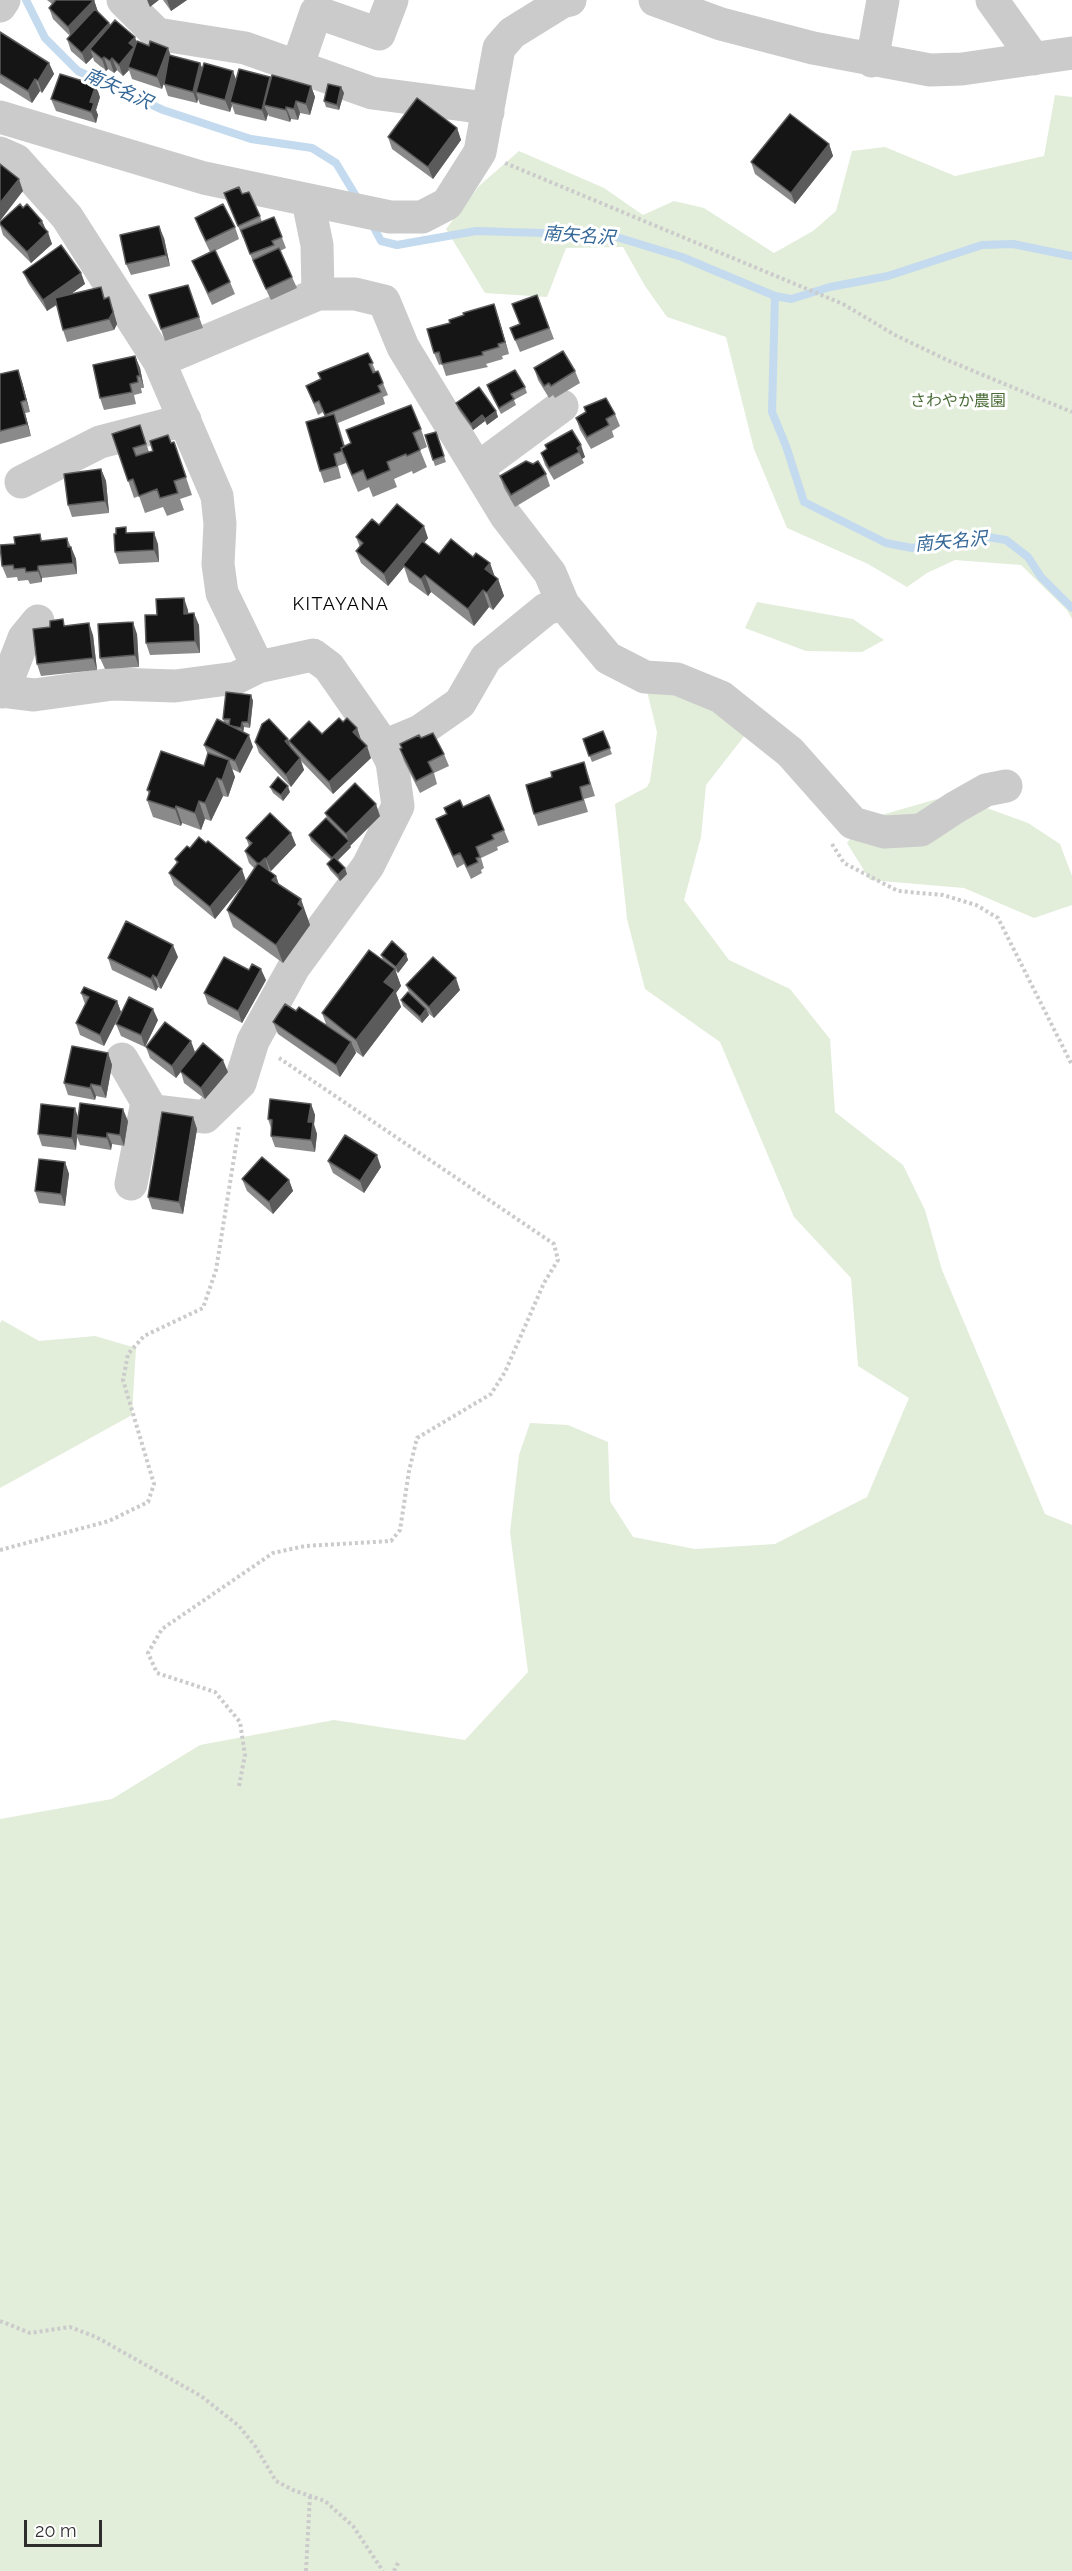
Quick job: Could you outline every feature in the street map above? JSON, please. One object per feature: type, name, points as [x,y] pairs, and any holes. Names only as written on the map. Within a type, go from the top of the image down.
[{"type":"street","points":[[0,6],[4,0]]},
{"type":"street","points":[[123,0],[157,34],[246,48],[372,93],[471,106],[488,112]]},
{"type":"street","points":[[297,67],[316,12],[379,34],[392,0]]},
{"type":"street","points":[[0,117],[204,178],[349,210],[390,217],[422,217],[447,204],[480,152],[500,48],[512,33],[562,2],[570,0]]},
{"type":"street","points":[[655,0],[722,24],[813,48],[872,61],[930,70],[962,69],[1072,53]]},
{"type":"street","points":[[872,61],[883,0]]},
{"type":"street","points":[[992,0],[1034,59]]},
{"type":"street","points":[[0,153],[16,160],[67,217],[159,361],[217,496],[220,524],[218,564],[222,593],[258,668]]},
{"type":"street","points":[[308,201],[317,245],[318,294]]},
{"type":"street","points":[[159,361],[318,294],[355,294],[384,301],[403,347],[506,516],[550,573],[563,604],[608,658],[645,677],[677,679],[721,697],[790,752],[853,823],[884,832],[921,831],[986,790],[1006,786]]},
{"type":"street","points":[[478,468],[562,406]]},
{"type":"street","points":[[21,482],[100,442],[185,420]]},
{"type":"street","points":[[384,746],[420,731],[460,703],[486,658],[546,609],[563,604]]},
{"type":"street","points":[[38,621],[24,638],[1,692],[34,695],[113,684],[175,686],[236,678],[258,668],[312,655],[329,667],[384,746],[392,762],[398,806],[368,866],[294,967],[253,1041],[240,1083],[205,1117],[146,1110]]},
{"type":"street","points":[[122,1059],[147,1102],[131,1184]]},
{"type":"path","points":[[480,152],[843,304],[895,335],[937,355],[1072,412]]},
{"type":"path","points":[[842,810],[835,826],[832,845],[844,863],[898,891],[943,896],[976,904],[998,918],[1072,1065]]},
{"type":"path","points":[[239,1786],[245,1755],[240,1722],[215,1692],[157,1673],[148,1653],[162,1629],[273,1553],[305,1546],[391,1541],[400,1530],[409,1471],[417,1438],[491,1394],[505,1372],[544,1283],[558,1260],[554,1244],[253,1041]]},
{"type":"path","points":[[0,1550],[109,1521],[148,1502],[154,1484],[123,1380],[128,1354],[144,1336],[203,1308],[216,1270],[243,1104],[240,1083]]},
{"type":"path","points":[[0,2321],[30,2333],[70,2327],[96,2337],[201,2396],[239,2426],[255,2446],[276,2481],[293,2490],[325,2501],[353,2526],[382,2571]]},
{"type":"path","points":[[306,2571],[310,2495]]},
{"type":"path","points":[[393,2571],[398,2563]]},
{"type":"green space","name":"さわやか農園","points":[[1055,95],[1072,97],[1072,619],[1067,610],[1021,565],[955,560],[927,573],[907,587],[868,564],[787,528],[754,449],[726,337],[667,317],[645,286],[623,247],[566,248],[547,297],[485,293],[446,229],[479,186],[519,151],[604,188],[643,215],[674,201],[704,208],[774,253],[813,231],[836,211],[852,151],[885,147],[955,176],[1044,156]]},
{"type":"green space","points":[[757,602],[853,619],[884,640],[862,652],[806,651],[745,628]]},
{"type":"green space","points":[[646,687],[694,688],[749,730],[706,785],[701,837],[684,900],[729,960],[790,989],[830,1039],[835,1112],[903,1165],[925,1210],[942,1270],[1045,1514],[1072,1525],[1072,2571],[0,2571],[0,1819],[112,1799],[200,1745],[334,1720],[465,1740],[528,1672],[510,1532],[519,1455],[530,1423],[568,1425],[608,1442],[610,1501],[633,1537],[695,1549],[775,1544],[867,1497],[909,1398],[858,1366],[851,1278],[794,1217],[720,1042],[645,989],[627,919],[615,804],[647,787],[650,781],[657,732]]},
{"type":"green space","points":[[951,795],[1028,823],[1060,844],[1072,876],[1072,905],[1034,918],[964,888],[870,880],[847,843],[864,820]]},
{"type":"green space","points":[[2,1320],[39,1341],[95,1336],[136,1348],[132,1415],[0,1488],[0,1323]]},
{"type":"building","points":[[56,0],[94,0],[68,27],[49,8]]},
{"type":"building","points":[[95,9],[109,23],[82,53],[67,39]]},
{"type":"building","points":[[115,20],[135,37],[129,43],[134,47],[119,65],[112,58],[110,61],[104,57],[102,59],[90,49]]},
{"type":"building","points":[[0,32],[49,63],[38,81],[35,79],[28,91],[0,74]]},
{"type":"building","points":[[137,41],[149,46],[150,41],[168,48],[157,77],[128,67]]},
{"type":"building","points":[[169,55],[200,63],[193,92],[164,84]]},
{"type":"building","points":[[204,63],[233,71],[225,100],[196,92]]},
{"type":"building","points":[[239,69],[270,77],[262,110],[230,102]]},
{"type":"building","points":[[60,74],[96,85],[90,102],[94,103],[91,112],[51,99]]},
{"type":"building","points":[[272,75],[311,86],[306,104],[296,101],[294,109],[286,107],[286,110],[264,105]]},
{"type":"building","points":[[328,84],[341,87],[337,105],[324,101]]},
{"type":"building","points":[[417,98],[457,128],[428,167],[388,137]]},
{"type":"building","points":[[790,114],[829,144],[791,193],[751,162]]},
{"type":"building","points":[[0,164],[19,179],[0,203]]},
{"type":"building","points":[[239,187],[242,194],[249,192],[260,216],[238,226],[224,193]]},
{"type":"building","points":[[20,204],[23,208],[27,204],[42,221],[39,223],[48,232],[27,252],[0,224]]},
{"type":"building","points":[[223,204],[235,227],[206,241],[195,218]]},
{"type":"building","points":[[274,217],[282,237],[272,241],[274,245],[250,254],[241,230]]},
{"type":"building","points":[[159,226],[166,255],[126,264],[120,235]]},
{"type":"building","points":[[61,245],[81,273],[43,300],[23,272]]},
{"type":"building","points":[[279,248],[292,277],[266,289],[253,260]]},
{"type":"building","points":[[215,250],[230,282],[208,293],[192,261]]},
{"type":"building","points":[[188,285],[199,317],[161,329],[149,295]]},
{"type":"building","points":[[101,287],[104,299],[109,297],[113,312],[109,319],[63,330],[55,298]]},
{"type":"building","points":[[537,295],[549,328],[515,340],[510,328],[520,324],[512,304]]},
{"type":"building","points":[[494,304],[505,342],[498,344],[499,347],[482,352],[483,355],[442,364],[439,352],[434,353],[427,329],[450,323],[449,320],[464,315],[463,313]]},
{"type":"building","points":[[563,351],[575,371],[551,386],[549,383],[544,386],[534,368]]},
{"type":"building","points":[[368,353],[373,363],[369,364],[373,373],[378,371],[383,383],[378,386],[381,392],[325,415],[319,401],[314,403],[306,386],[321,379],[318,373]]},
{"type":"building","points":[[135,356],[140,376],[137,376],[138,382],[130,384],[132,392],[100,398],[93,365]]},
{"type":"building","points":[[18,370],[26,400],[21,402],[27,424],[0,431],[0,374]]},
{"type":"building","points":[[515,370],[525,387],[511,394],[514,399],[499,408],[487,385]]},
{"type":"building","points":[[479,387],[496,411],[485,419],[482,415],[471,424],[456,403]]},
{"type":"building","points":[[606,398],[615,414],[606,419],[609,425],[587,437],[576,418],[586,412],[584,407]]},
{"type":"building","points":[[411,405],[421,429],[413,433],[420,450],[387,462],[390,470],[367,480],[363,470],[352,475],[341,448],[351,443],[346,430]]},
{"type":"building","points":[[334,414],[344,447],[341,448],[342,451],[334,454],[337,466],[320,471],[306,422]]},
{"type":"building","points":[[140,425],[146,444],[133,448],[136,456],[153,451],[150,441],[168,435],[171,443],[174,442],[186,477],[174,481],[178,493],[160,498],[157,489],[139,496],[133,479],[128,481],[112,434]]},
{"type":"building","points":[[572,430],[581,445],[577,448],[579,452],[549,468],[541,453],[547,449],[545,445]]},
{"type":"building","points":[[436,432],[444,456],[433,460],[425,435]]},
{"type":"building","points":[[526,461],[533,464],[538,461],[546,474],[511,495],[500,476]]},
{"type":"building","points":[[101,469],[105,501],[68,505],[64,474]]},
{"type":"building","points":[[397,504],[424,526],[384,574],[356,551],[363,543],[356,537],[372,519],[379,525]]},
{"type":"building","points":[[126,527],[126,533],[154,532],[154,550],[115,552],[116,528]]},
{"type":"building","points":[[40,534],[41,541],[67,538],[73,563],[38,566],[38,571],[26,572],[25,568],[14,569],[13,565],[2,566],[0,545],[15,544],[14,537]]},
{"type":"building","points":[[451,539],[473,557],[476,553],[490,563],[485,569],[498,579],[487,593],[483,590],[468,609],[425,575],[421,579],[403,565],[422,541],[439,554]]},
{"type":"building","points":[[184,598],[184,614],[194,613],[195,641],[146,643],[145,615],[157,615],[156,599]]},
{"type":"building","points":[[63,619],[64,626],[89,623],[93,658],[37,664],[33,629],[50,627],[50,621]]},
{"type":"building","points":[[133,622],[135,655],[100,658],[98,624]]},
{"type":"building","points":[[226,692],[251,695],[248,722],[242,722],[241,728],[229,725],[230,719],[223,719]]},
{"type":"building","points":[[339,718],[343,722],[347,718],[357,728],[353,732],[367,746],[329,782],[289,741],[309,721],[322,734]]},
{"type":"building","points":[[217,719],[249,735],[235,761],[204,745]]},
{"type":"building","points":[[269,719],[288,739],[285,741],[300,758],[286,775],[255,742],[262,724]]},
{"type":"building","points":[[603,731],[610,748],[589,756],[583,739]]},
{"type":"building","points":[[433,733],[444,754],[428,762],[433,772],[416,781],[400,749],[402,748],[400,744],[419,735],[421,738]]},
{"type":"building","points":[[161,751],[204,766],[208,753],[229,760],[222,780],[217,778],[205,803],[199,801],[195,813],[147,800],[150,791],[147,790]]},
{"type":"building","points":[[584,762],[590,784],[580,787],[583,800],[534,814],[526,785],[552,777],[551,772]]},
{"type":"building","points":[[278,777],[288,786],[281,795],[270,787]]},
{"type":"building","points":[[355,783],[376,804],[346,834],[325,813]]},
{"type":"building","points":[[489,795],[504,830],[492,835],[494,839],[476,847],[480,857],[476,858],[478,862],[467,867],[460,853],[453,856],[436,819],[447,814],[444,808],[460,800],[463,807]]},
{"type":"building","points":[[270,813],[291,833],[266,859],[258,864],[245,851],[252,843],[246,838]]},
{"type":"building","points":[[326,818],[349,841],[332,858],[309,835]]},
{"type":"building","points":[[199,837],[206,843],[208,841],[242,869],[210,907],[169,873],[178,862],[175,859],[187,846],[190,848]]},
{"type":"building","points":[[334,857],[345,868],[338,875],[327,864]]},
{"type":"building","points":[[258,863],[276,876],[272,880],[301,899],[298,904],[303,908],[276,945],[227,910]]},
{"type":"building","points":[[126,921],[173,945],[157,978],[153,975],[151,979],[108,958]]},
{"type":"building","points":[[392,941],[406,954],[396,967],[381,955]]},
{"type":"building","points":[[369,950],[395,969],[384,982],[395,990],[356,1040],[322,1013]]},
{"type":"building","points":[[224,957],[249,970],[252,964],[261,969],[238,1011],[204,993]]},
{"type":"building","points":[[433,957],[456,978],[429,1007],[406,985]]},
{"type":"building","points":[[84,987],[117,1001],[100,1035],[76,1023],[89,997],[81,993]]},
{"type":"building","points":[[408,992],[426,1009],[420,1017],[401,1000]]},
{"type":"building","points":[[129,997],[153,1009],[141,1035],[116,1024]]},
{"type":"building","points":[[285,1004],[296,1011],[299,1007],[351,1042],[336,1065],[273,1022]]},
{"type":"building","points":[[165,1022],[191,1041],[172,1066],[146,1047]]},
{"type":"building","points":[[203,1043],[223,1060],[201,1088],[180,1071]]},
{"type":"building","points":[[72,1046],[108,1053],[101,1086],[91,1084],[90,1088],[64,1083]]},
{"type":"building","points":[[270,1099],[311,1104],[308,1122],[313,1122],[311,1140],[271,1136],[272,1120],[268,1119]]},
{"type":"building","points":[[80,1103],[123,1109],[120,1135],[107,1133],[107,1138],[76,1134]]},
{"type":"building","points":[[41,1104],[75,1108],[72,1138],[38,1134]]},
{"type":"building","points":[[162,1112],[193,1117],[179,1202],[148,1197]]},
{"type":"building","points":[[345,1135],[377,1155],[360,1181],[328,1161]]},
{"type":"building","points":[[262,1157],[289,1180],[269,1202],[242,1179]]},
{"type":"building","points":[[39,1159],[65,1162],[61,1194],[35,1191]]},
{"type":"waterway","name":"南矢名沢","points":[[26,0],[45,38],[78,71],[163,110],[251,139],[312,148],[336,163],[359,201]]},
{"type":"waterway","name":"南矢名沢","points":[[371,222],[381,241],[397,245],[476,231],[610,235],[682,257],[775,296],[772,412],[786,446],[804,502],[886,543],[912,548],[982,536],[1006,540],[1028,557],[1041,577],[1072,608]]},
{"type":"waterway","points":[[775,296],[791,299],[830,287],[888,276],[982,245],[1013,244],[1072,256]]},
{"type":"district","name":"KITAYANA","points":[[341,605]]}]
